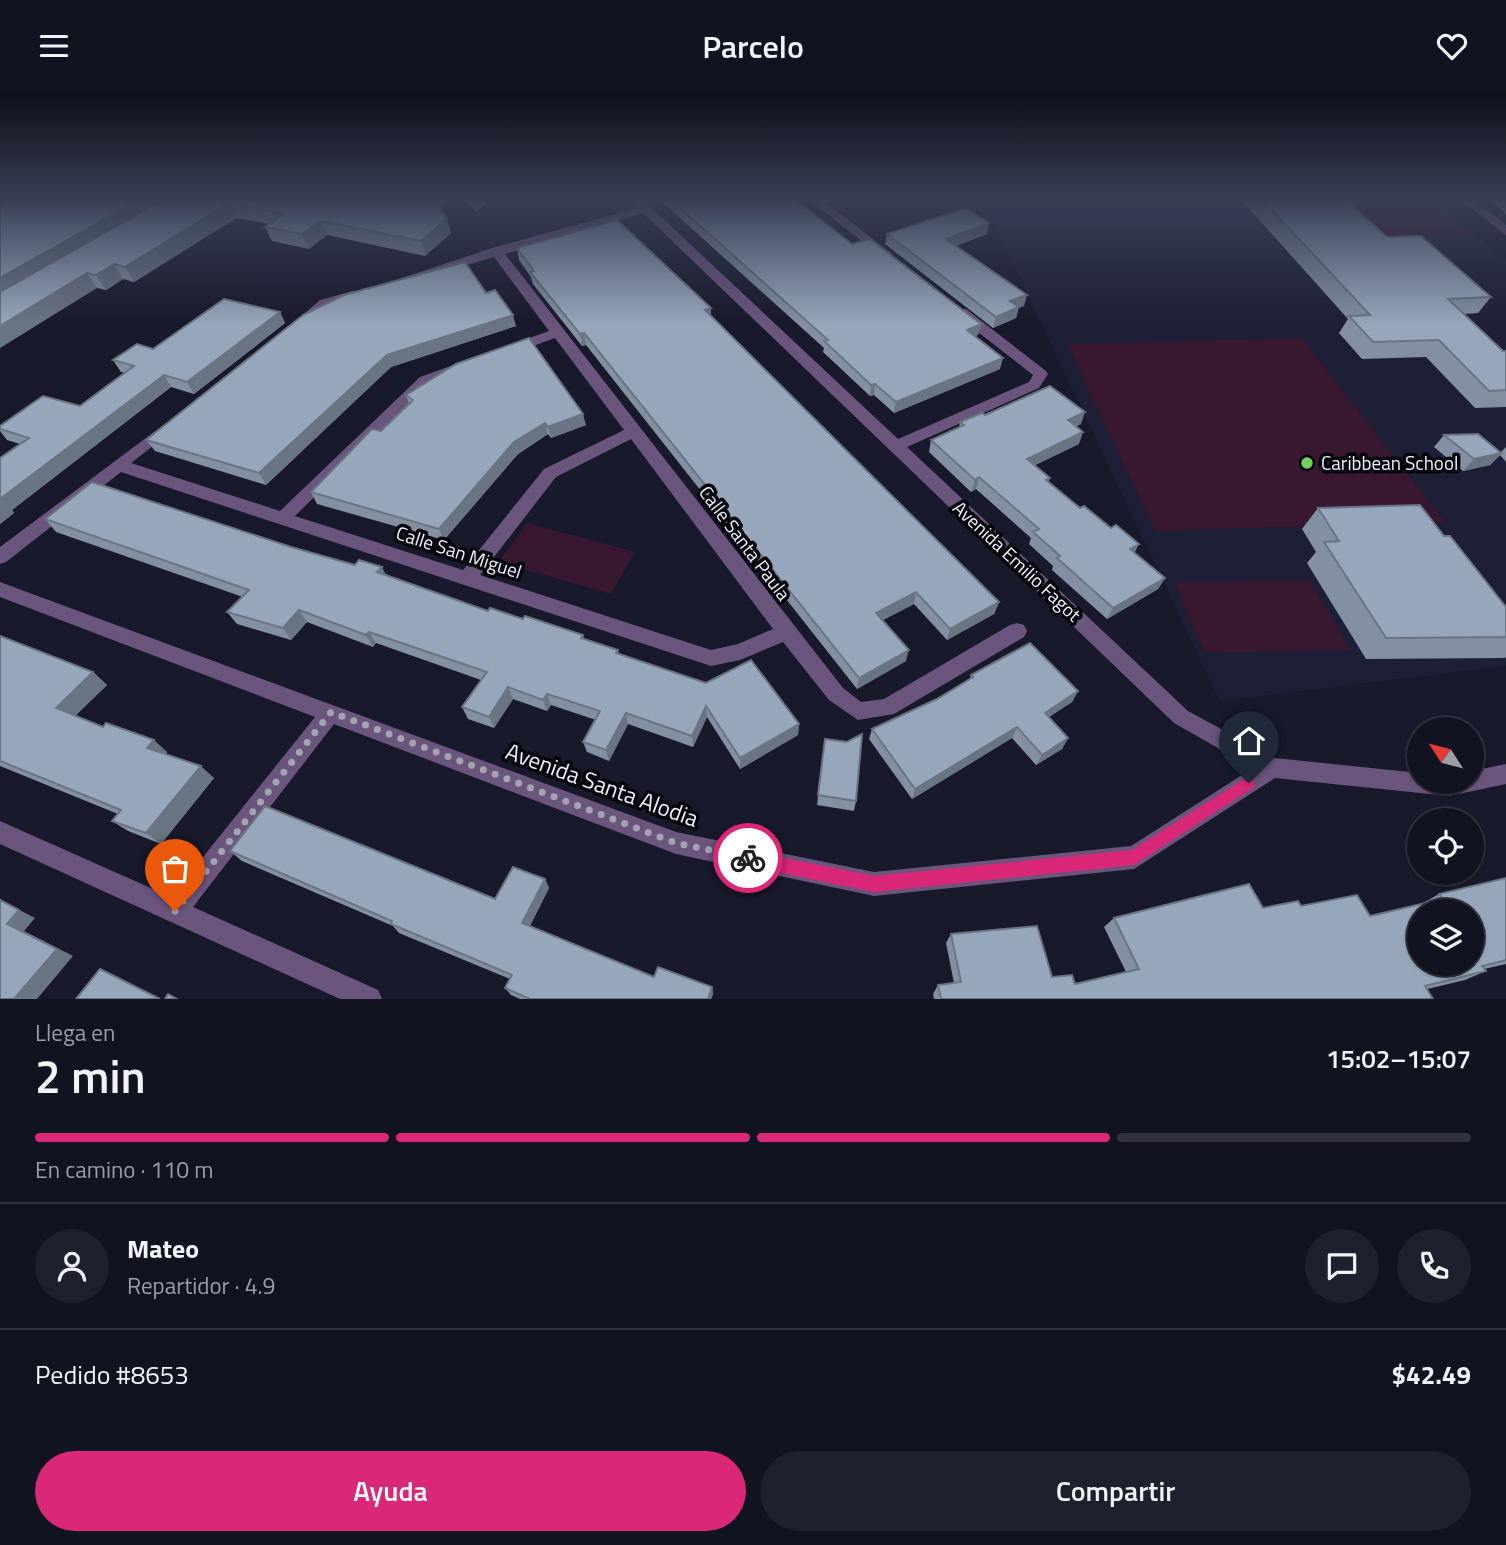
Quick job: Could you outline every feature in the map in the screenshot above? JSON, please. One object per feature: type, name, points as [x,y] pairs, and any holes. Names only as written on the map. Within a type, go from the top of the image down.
[{"type":"street","points":[[293,329],[325,303],[529,240]]},
{"type":"street","name":"Avenida Emilio Fagot","points":[[678,240],[1181,717],[1272,768],[1407,782]]},
{"type":"street","points":[[877,240],[902,266]]},
{"type":"street","name":"Calle Santa Paula","points":[[496,251],[786,632],[836,694],[858,711],[887,708],[1017,631]]},
{"type":"street","points":[[895,446],[1034,385],[1041,374],[945,299]]},
{"type":"street","points":[[498,354],[558,332]]},
{"type":"street","points":[[283,518],[425,380],[473,362]]},
{"type":"street","points":[[0,557],[183,414]]},
{"type":"street","points":[[468,577],[550,473],[634,431]]},
{"type":"street","name":"Calle San Miguel","points":[[118,465],[711,658],[740,652],[786,632]]},
{"type":"street","name":"Avenida Santa Alodia","points":[[0,589],[676,843],[874,884],[1134,857],[1272,768]]},
{"type":"street","points":[[175,911],[331,712]]},
{"type":"street","name":"Avenida Emilio Fagot","points":[[1484,779],[1506,774]]},
{"type":"street","points":[[0,832],[369,999]]},
{"type":"shaded area","name":"Caribbean School","points":[[1002,240],[1482,240],[1506,260],[1506,666],[1220,701]]},
{"type":"shaded area","points":[[1302,338],[1445,522],[1155,531],[1067,344]]},
{"type":"shaded area","points":[[527,523],[635,552],[611,594],[499,562]]},
{"type":"shaded area","points":[[1310,580],[1351,650],[1205,653],[1174,582]]},
{"type":"building","points":[[0,240],[67,240],[0,278]]},
{"type":"building","points":[[91,240],[168,240],[125,267],[114,264],[96,275],[87,273],[0,326],[0,292]]},
{"type":"building","points":[[544,240],[639,240],[711,308],[705,310],[999,602],[950,629],[916,592],[876,613],[909,650],[859,678],[584,333],[580,334],[530,272],[534,271],[517,248]]},
{"type":"building","points":[[716,240],[847,240],[852,244],[872,240],[981,324],[967,330],[1003,358],[896,402],[875,384],[871,385],[824,341],[828,340]]},
{"type":"building","points":[[895,240],[948,240],[1027,295],[1010,301],[1019,307],[996,317]]},
{"type":"building","points":[[1300,240],[1426,240],[1491,297],[1448,299],[1506,351],[1506,390],[1489,391],[1439,340],[1373,342],[1349,316],[1370,315]]},
{"type":"building","points":[[465,262],[486,293],[495,290],[513,315],[387,355],[259,473],[146,440],[303,315],[344,295]]},
{"type":"building","points":[[224,299],[280,312],[187,382],[164,375],[0,499],[0,458],[29,438],[0,429],[0,426],[43,396],[80,406],[134,366],[113,360],[137,344],[153,349]]},
{"type":"building","points":[[529,338],[583,414],[548,427],[545,423],[514,442],[439,529],[311,492],[372,429],[381,431],[413,400],[406,395],[456,364]]},
{"type":"building","points":[[1050,386],[1085,412],[1068,420],[1083,432],[1027,459],[1050,478],[1046,480],[1080,508],[1084,506],[1111,528],[1116,525],[1139,544],[1130,549],[1165,578],[1113,608],[1057,558],[1060,556],[1033,532],[1039,529],[979,477],[975,480],[931,440],[964,425],[960,422],[982,413],[985,415]]},
{"type":"building","points":[[1478,434],[1501,453],[1474,459],[1444,435]]},
{"type":"building","points":[[92,482],[291,547],[355,565],[359,560],[382,567],[377,572],[488,611],[490,608],[523,619],[525,616],[583,635],[581,638],[618,650],[616,653],[706,683],[751,660],[799,724],[740,758],[706,706],[692,736],[626,713],[606,750],[583,742],[600,711],[547,694],[543,700],[508,687],[489,717],[462,707],[487,672],[369,632],[366,635],[299,610],[283,628],[227,612],[249,590],[45,519]]},
{"type":"building","points":[[1420,505],[1444,536],[1450,536],[1506,607],[1506,637],[1386,638],[1324,542],[1339,541],[1318,508]]},
{"type":"building","points":[[0,636],[93,672],[56,708],[103,727],[106,723],[154,740],[147,748],[201,766],[146,833],[112,821],[121,810],[0,761]]},
{"type":"building","points":[[1030,643],[1078,691],[1045,713],[1068,738],[1042,755],[1017,727],[915,789],[872,729],[937,699],[973,677],[971,675]]},
{"type":"building","points":[[862,734],[856,801],[818,795],[825,739],[847,742]]},
{"type":"building","points":[[265,806],[495,899],[513,867],[545,879],[522,923],[654,977],[658,967],[712,987],[708,999],[530,999],[505,988],[512,975],[230,851]]},
{"type":"building","points":[[1506,878],[1506,960],[1484,966],[1484,899],[1443,899],[1439,894]]},
{"type":"building","points":[[1249,884],[1263,908],[1298,901],[1301,906],[1357,895],[1370,916],[1407,907],[1407,976],[1466,976],[1425,986],[1433,999],[941,999],[938,985],[961,982],[951,934],[1037,926],[1052,977],[1072,975],[1075,984],[1139,969],[1114,918]]},
{"type":"building","points":[[0,900],[19,910],[7,924],[57,949],[14,999],[0,999]]},
{"type":"building","points":[[100,969],[160,999],[76,999]]},
{"type":"way so far","points":[[175,911],[331,712],[676,843],[748,858]]},
{"type":"place","name":"Caribbean School","points":[[1307,463]]},
{"type":"route","points":[[748,858],[874,884],[1134,857],[1249,783]]}]
